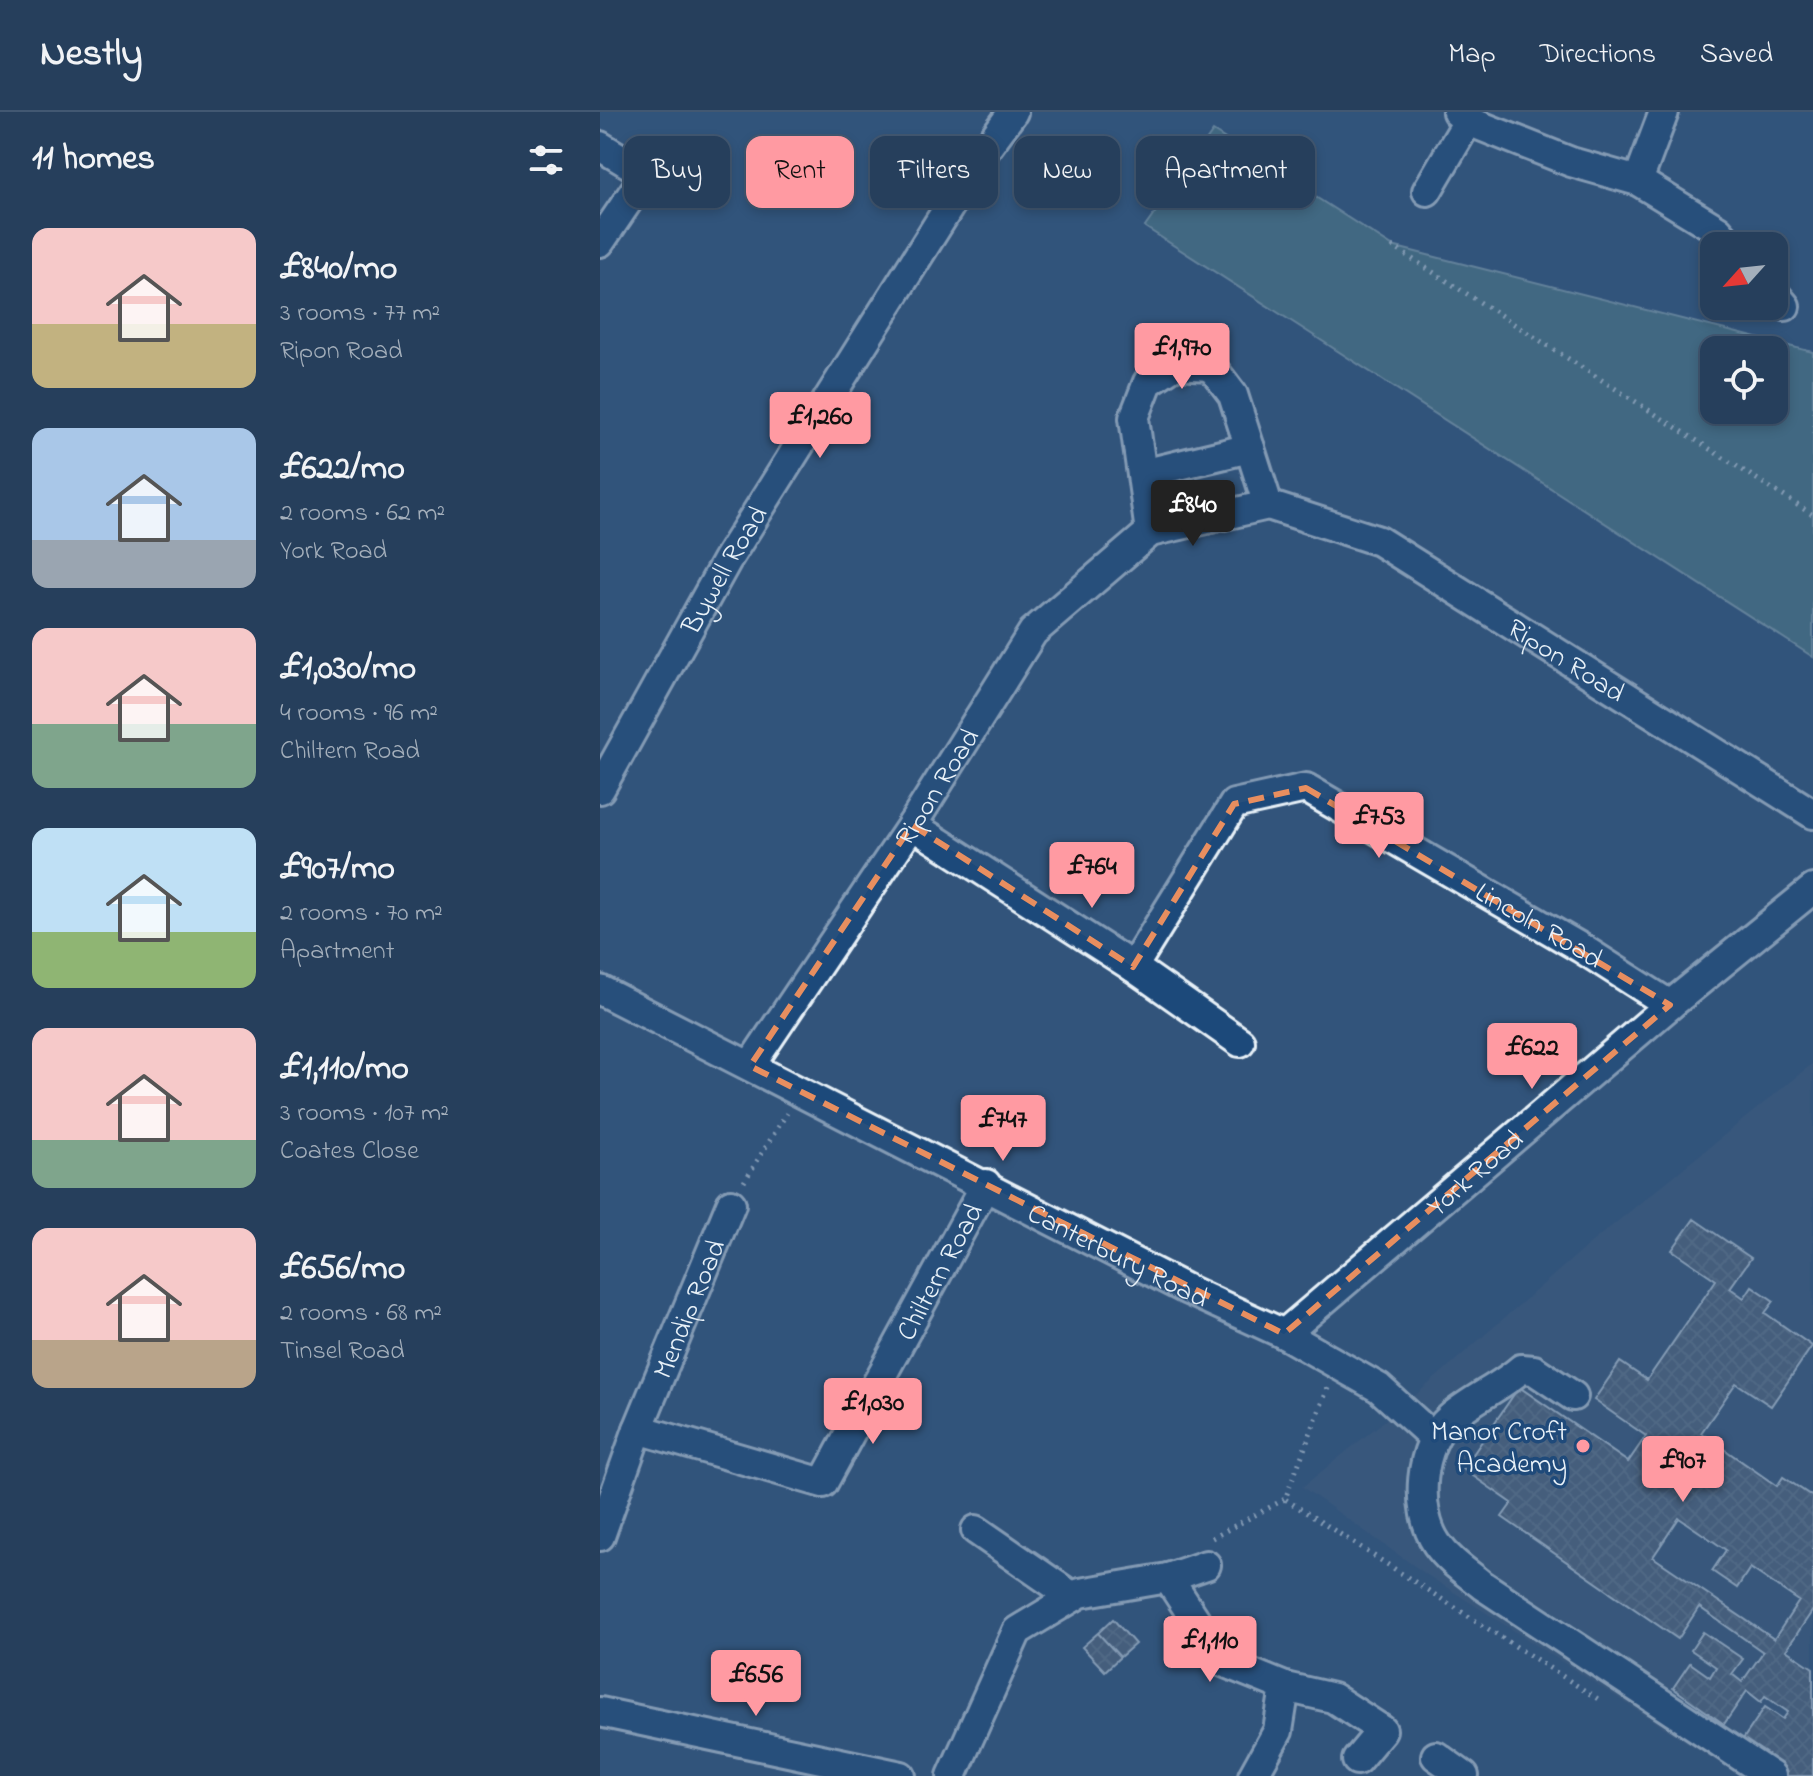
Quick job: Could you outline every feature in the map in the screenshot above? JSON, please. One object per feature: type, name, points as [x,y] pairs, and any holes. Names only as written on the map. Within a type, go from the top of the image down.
[{"type":"street","name":"Bywell Road","points":[[600,789],[727,560],[983,153],[1013,112]]},
{"type":"street","points":[[1638,181],[1664,112]]},
{"type":"street","points":[[1427,191],[1462,117],[1571,162],[1638,181],[1720,232]]},
{"type":"street","points":[[600,146],[646,174],[600,242]]},
{"type":"street","points":[[1150,532],[1134,418],[1148,382],[1175,364],[1211,366],[1233,395],[1268,505]]},
{"type":"street","points":[[1142,474],[1250,448]]},
{"type":"street","name":"Ripon Road","points":[[750,1066],[912,825],[1033,632],[1150,532],[1268,505],[1379,541],[1813,814]]},
{"type":"street","name":"Lincoln Road","points":[[1133,967],[1234,804],[1306,788],[1581,948],[1670,1005]]},
{"type":"street","points":[[912,825],[1133,967],[1240,1042]]},
{"type":"street","name":"York Road","points":[[1284,1334],[1670,1005],[1813,889]]},
{"type":"street","name":"Canterbury Road","points":[[600,990],[986,1184],[1188,1290],[1284,1334],[1379,1388],[1434,1438]]},
{"type":"street","name":"Chiltern Road","points":[[638,1429],[823,1483],[986,1184]]},
{"type":"street","name":"Mendip Road","points":[[600,1536],[638,1429],[731,1204]]},
{"type":"street","points":[[1573,1396],[1534,1370],[1521,1369],[1447,1420],[1434,1438],[1422,1478],[1434,1541],[1448,1558],[1482,1585],[1771,1776]]},
{"type":"street","points":[[976,1530],[1073,1597]]},
{"type":"street","points":[[952,1776],[1017,1631],[1080,1593],[1168,1578],[1206,1565]]},
{"type":"street","points":[[1168,1578],[1223,1662],[1285,1687],[1333,1698],[1382,1730],[1357,1760]]},
{"type":"street","points":[[1253,1776],[1278,1731],[1285,1687]]},
{"type":"street","points":[[600,1712],[901,1776]]},
{"type":"street","points":[[1436,1756],[1464,1776]]},
{"type":"path","points":[[1392,246],[1813,515]]},
{"type":"path","name":"Mendip Road","points":[[731,1204],[800,1091]]},
{"type":"path","points":[[1206,1565],[1201,1543],[1285,1499]]},
{"type":"highlighted area","points":[[1306,788],[1670,1005],[1284,1334],[750,1066],[912,825],[1133,967],[1234,804]]},
{"type":"shaded area","name":"Manor Croft Academy","points":[[1813,1063],[1813,1776],[1739,1776],[1427,1575],[1302,1487],[1404,1405],[1588,1245]]},
{"type":"green space","points":[[1315,197],[1392,246],[1749,336],[1700,336],[1700,424],[1788,424],[1788,346],[1813,352],[1813,657],[1145,227],[1158,208],[1315,208]]},
{"type":"building","points":[[1694,1219],[1751,1258],[1730,1288],[1744,1298],[1752,1286],[1774,1301],[1765,1313],[1812,1346],[1771,1406],[1736,1383],[1701,1433],[1777,1486],[1783,1477],[1813,1497],[1813,1610],[1786,1650],[1813,1668],[1813,1776],[1785,1776],[1739,1745],[1765,1707],[1783,1719],[1788,1712],[1765,1696],[1761,1702],[1747,1691],[1724,1724],[1673,1688],[1690,1663],[1710,1677],[1716,1667],[1691,1650],[1703,1632],[1743,1659],[1732,1674],[1742,1682],[1763,1652],[1699,1607],[1678,1639],[1502,1517],[1512,1503],[1463,1469],[1519,1387],[1628,1462],[1646,1436],[1594,1400],[1620,1362],[1647,1380],[1716,1280],[1672,1250]],"holes":[[[1679,1518],[1726,1550],[1712,1571],[1737,1588],[1750,1568],[1799,1601],[1774,1639],[1653,1557]]]},
{"type":"building","points":[[1113,1619],[1135,1644],[1120,1657],[1098,1633]]},
{"type":"building","points":[[1098,1633],[1120,1657],[1105,1671],[1082,1647]]},
{"type":"place","name":"Manor Croft Academy","points":[[1583,1446]]}]
